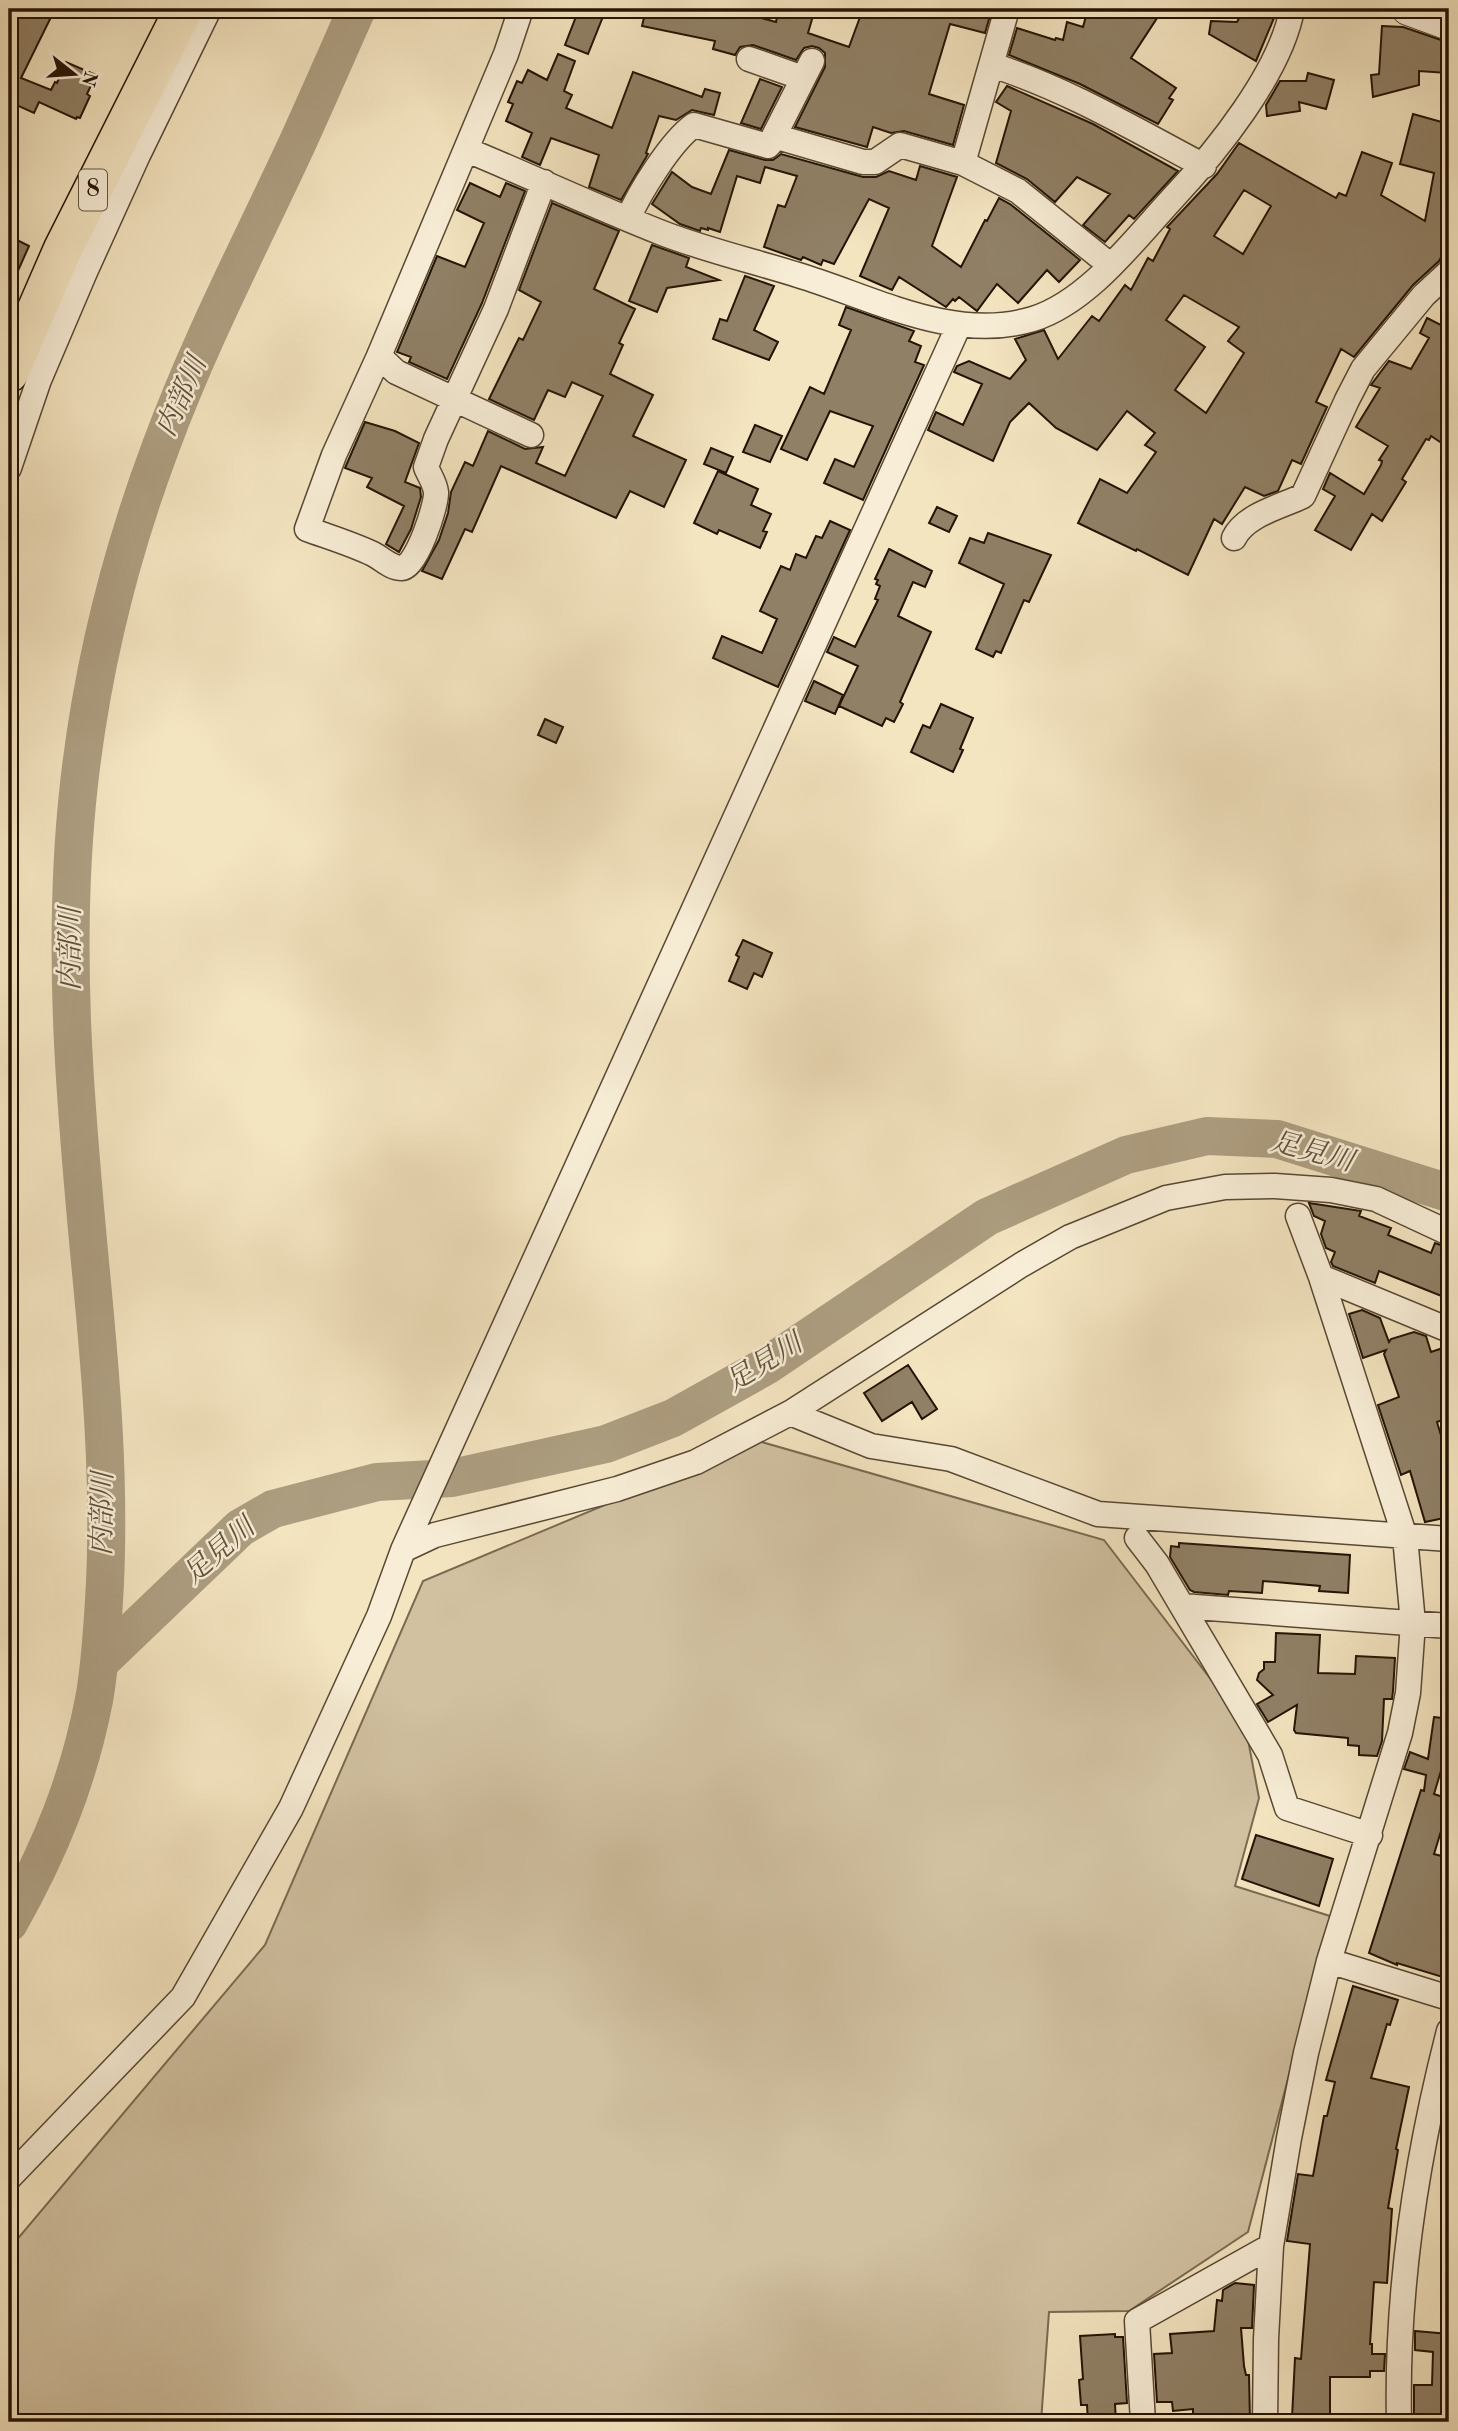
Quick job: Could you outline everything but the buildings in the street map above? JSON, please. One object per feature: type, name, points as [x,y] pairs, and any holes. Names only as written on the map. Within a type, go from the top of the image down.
[{"type":"main road","name":"8","points":[[9,373],[63,249],[184,9]]},
{"type":"street","points":[[9,468],[38,380],[85,272],[209,9]]},
{"type":"street","points":[[521,9],[506,54],[467,149],[334,455],[307,529],[375,555],[391,565],[401,568],[408,566],[422,540],[436,492],[426,467],[436,439],[496,309],[544,182]]},
{"type":"street","points":[[963,163],[1006,9]]},
{"type":"street","points":[[467,149],[628,219],[712,250],[800,275],[888,307],[959,325],[994,327],[1036,318],[1070,300],[1110,265],[1203,166],[1280,49],[1288,31],[1292,9]]},
{"type":"street","points":[[1408,9],[1449,24]]},
{"type":"street","points":[[628,219],[637,199],[663,160],[694,125],[768,146],[776,137],[774,136],[807,70],[749,59]]},
{"type":"street","points":[[992,65],[1030,78],[1096,108],[1203,166]]},
{"type":"street","points":[[776,137],[863,162],[875,162],[900,145],[963,163],[1018,191],[1110,265]]},
{"type":"street","points":[[1234,538],[1238,529],[1247,522],[1303,496],[1363,369],[1424,295],[1449,272]]},
{"type":"street","points":[[9,2178],[183,1997],[291,1808],[379,1616],[406,1544],[446,1454],[959,325]]},
{"type":"street","points":[[379,356],[396,372],[531,435]]},
{"type":"street","points":[[406,1544],[617,1489],[696,1462],[790,1413],[1060,1242],[1166,1198],[1225,1187],[1275,1186],[1331,1190],[1376,1199],[1449,1233]]},
{"type":"street","points":[[1265,2422],[1266,2339],[1272,2246],[1306,2053],[1329,1961],[1370,1835],[1403,1720],[1408,1693],[1413,1623],[1405,1536],[1321,1277],[1298,1216]]},
{"type":"street","points":[[1321,1277],[1449,1330]]},
{"type":"street","points":[[790,1413],[871,1446],[951,1459],[1098,1514],[1449,1539]]},
{"type":"street","points":[[1137,1538],[1157,1564],[1270,1755],[1287,1808],[1370,1835]]},
{"type":"street","points":[[1182,1606],[1449,1626]]},
{"type":"street","points":[[1329,1961],[1449,1998]]},
{"type":"street","points":[[1399,2422],[1398,2390],[1404,2289],[1417,2177],[1433,2094],[1449,2031]]},
{"type":"street","points":[[1143,2422],[1137,2322],[1272,2246]]},
{"type":"shaded area","points":[[758,1441],[1104,1540],[1245,1724],[1259,1798],[1235,1886],[1333,1917],[1313,1983],[1248,2232],[1129,2311],[1049,2312],[1041,2422],[9,2422],[9,2249],[265,1945],[423,1581]]},
{"type":"waterway","name":"内部川","points":[[9,1923],[50,1842],[80,1759],[94,1700],[102,1626],[106,1559],[104,1432],[75,1083],[71,964],[74,844],[79,784],[92,698],[120,570],[161,446],[208,332],[357,9]]},
{"type":"waterway","name":"足見川","points":[[99,1663],[240,1528],[273,1509],[377,1482],[452,1478],[606,1444],[673,1418],[766,1366],[987,1217],[1126,1155],[1207,1136],[1277,1139],[1449,1193]]}]
